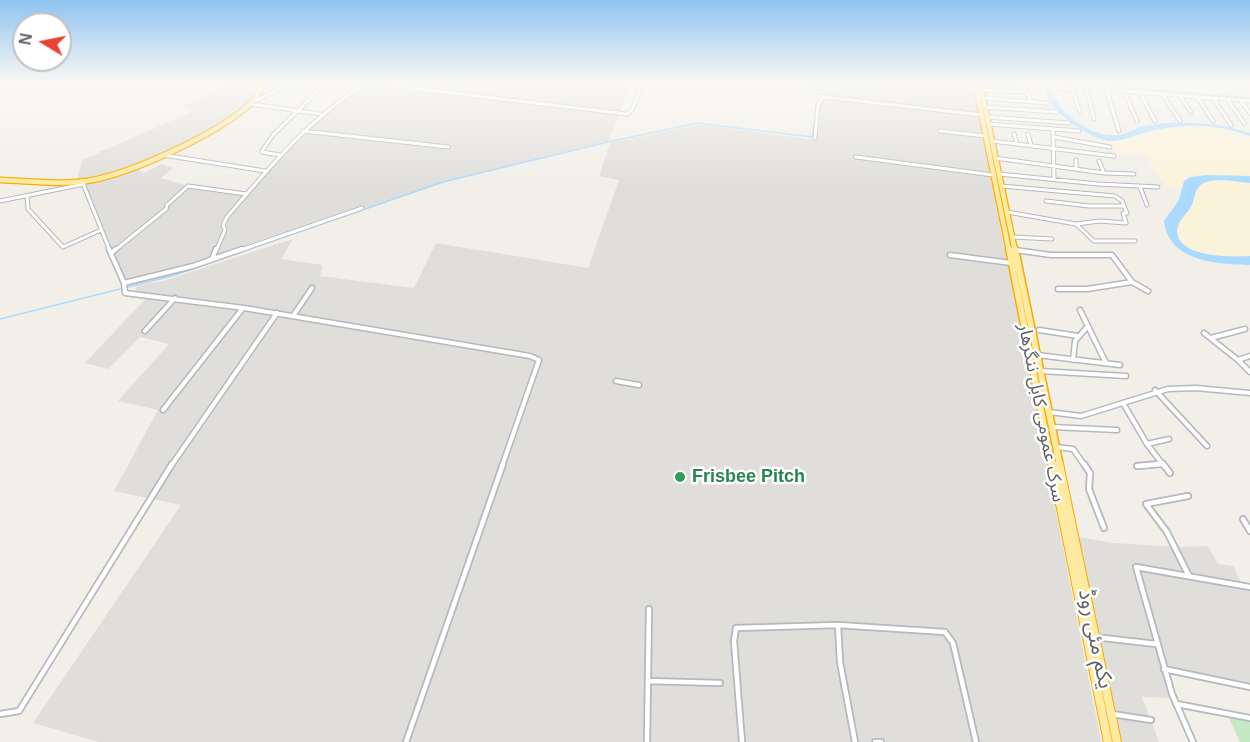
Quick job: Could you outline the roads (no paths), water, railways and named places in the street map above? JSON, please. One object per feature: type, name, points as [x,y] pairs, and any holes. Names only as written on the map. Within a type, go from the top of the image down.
[{"type":"highway","points":[[0,180],[83,182],[100,178],[160,155],[219,126],[231,118]]},
{"type":"highway","name":"سرک عمومی کابل ننگرهار","points":[[985,118],[985,136],[996,174],[1074,536]]},
{"type":"highway","name":"سرک عمومی کابل ننگرهار","points":[[986,118],[992,141],[996,174],[1016,250],[1015,263],[1108,742]]},
{"type":"highway","name":"یکم مئی روڈ","points":[[1074,536],[1117,742]]},
{"type":"street","points":[[280,154],[262,151],[290,118]]},
{"type":"street","points":[[212,260],[225,230],[223,225],[227,217],[280,154],[318,118]]},
{"type":"street","points":[[815,138],[817,118]]},
{"type":"street","points":[[1005,118],[1069,123]]},
{"type":"street","points":[[1115,118],[1119,131]]},
{"type":"street","points":[[1178,118],[1180,121]]},
{"type":"street","points":[[1211,118],[1213,121]]},
{"type":"street","points":[[1227,118],[1231,124]]},
{"type":"street","points":[[1240,118],[1244,123]]},
{"type":"street","points":[[988,124],[1079,131]]},
{"type":"street","points":[[1053,129],[1054,179]]},
{"type":"street","points":[[303,131],[448,147]]},
{"type":"street","points":[[940,131],[985,136]]},
{"type":"street","points":[[1014,134],[1017,144]]},
{"type":"street","points":[[1028,134],[1031,145]]},
{"type":"street","points":[[1054,137],[1110,147]]},
{"type":"street","points":[[992,141],[1114,156]]},
{"type":"street","points":[[160,155],[265,171]]},
{"type":"street","points":[[856,157],[996,174],[1158,187]]},
{"type":"street","points":[[995,158],[1104,173],[1134,174]]},
{"type":"street","points":[[1076,160],[1076,169]]},
{"type":"street","points":[[1099,161],[1104,173]]},
{"type":"street","points":[[0,201],[83,182],[124,283],[125,292],[244,308],[451,341],[530,356],[539,360],[406,742]]},
{"type":"street","points":[[111,253],[166,209],[188,186],[247,194]]},
{"type":"street","points":[[1001,186],[1114,196],[1124,206],[1127,213],[1123,213],[1126,223],[1093,221],[1076,224],[1007,212]]},
{"type":"street","points":[[1140,186],[1147,205]]},
{"type":"street","points":[[27,196],[28,209],[63,247],[101,230]]},
{"type":"street","points":[[1046,201],[1089,206],[1124,206]]},
{"type":"street","points":[[124,283],[212,260],[362,208]]},
{"type":"street","points":[[1076,224],[1094,241],[1135,240]]},
{"type":"street","points":[[1013,237],[1052,239]]},
{"type":"street","points":[[1016,250],[1051,255],[1112,255],[1132,282],[1148,291]]},
{"type":"street","points":[[950,255],[1015,263]]},
{"type":"street","points":[[1058,289],[1087,289],[1132,282]]},
{"type":"street","points":[[293,316],[312,288]]},
{"type":"street","points":[[145,331],[175,298]]},
{"type":"street","points":[[163,410],[244,308]]},
{"type":"street","points":[[1080,310],[1106,364]]},
{"type":"street","points":[[0,714],[19,711],[173,463],[277,313]]},
{"type":"street","points":[[1073,360],[1072,348],[1078,336],[1088,327]]},
{"type":"street","points":[[1210,339],[1245,329]]},
{"type":"street","points":[[1039,330],[1078,336]]},
{"type":"street","points":[[1204,333],[1250,372]]},
{"type":"street","points":[[1036,355],[1120,365]]},
{"type":"street","points":[[1238,360],[1250,356]]},
{"type":"street","points":[[1039,371],[1126,376]]},
{"type":"street","points":[[616,381],[639,385]]},
{"type":"street","points":[[1048,412],[1081,416],[1155,390],[1207,388],[1250,393]]},
{"type":"street","points":[[1155,390],[1207,446]]},
{"type":"street","points":[[1123,402],[1146,444],[1170,473]]},
{"type":"street","points":[[1051,427],[1117,430]]},
{"type":"street","points":[[1146,444],[1169,439]]},
{"type":"street","points":[[1055,447],[1072,448],[1090,473],[1089,489],[1104,528]]},
{"type":"street","points":[[1137,466],[1163,464]]},
{"type":"street","points":[[1188,496],[1146,504],[1167,532],[1188,575]]},
{"type":"street","points":[[1243,519],[1250,531]]},
{"type":"street","points":[[1193,742],[1164,669],[1136,567],[1250,587]]},
{"type":"street","points":[[647,742],[649,609]]},
{"type":"street","points":[[838,625],[840,662],[855,742]]},
{"type":"street","points":[[742,742],[734,640],[736,628],[838,625],[945,632],[952,643],[973,722],[975,742]]},
{"type":"street","points":[[1095,637],[1156,644]]},
{"type":"street","points":[[1164,669],[1250,687]]},
{"type":"street","points":[[648,681],[720,683]]},
{"type":"street","points":[[1176,704],[1250,718]]},
{"type":"street","points":[[1111,713],[1151,720]]},
{"type":"street","points":[[875,742],[880,742]]},
{"type":"water","points":[[1066,118],[1072,118],[1085,127],[1107,135],[1121,135],[1146,126],[1188,122],[1229,127],[1250,133],[1250,136],[1211,127],[1185,126],[1159,129],[1110,141],[1103,140],[1076,126]]},
{"type":"water","points":[[1250,176],[1250,183],[1220,180],[1209,181],[1201,185],[1191,207],[1179,224],[1177,231],[1180,240],[1186,246],[1207,254],[1250,256],[1250,265],[1196,258],[1175,245],[1168,235],[1164,221],[1179,200],[1184,181],[1190,177]]},
{"type":"waterway","points":[[0,319],[172,276],[443,182],[697,123],[812,137],[815,118]]},
{"type":"place","name":"Frisbee Pitch","points":[[680,477]]}]
